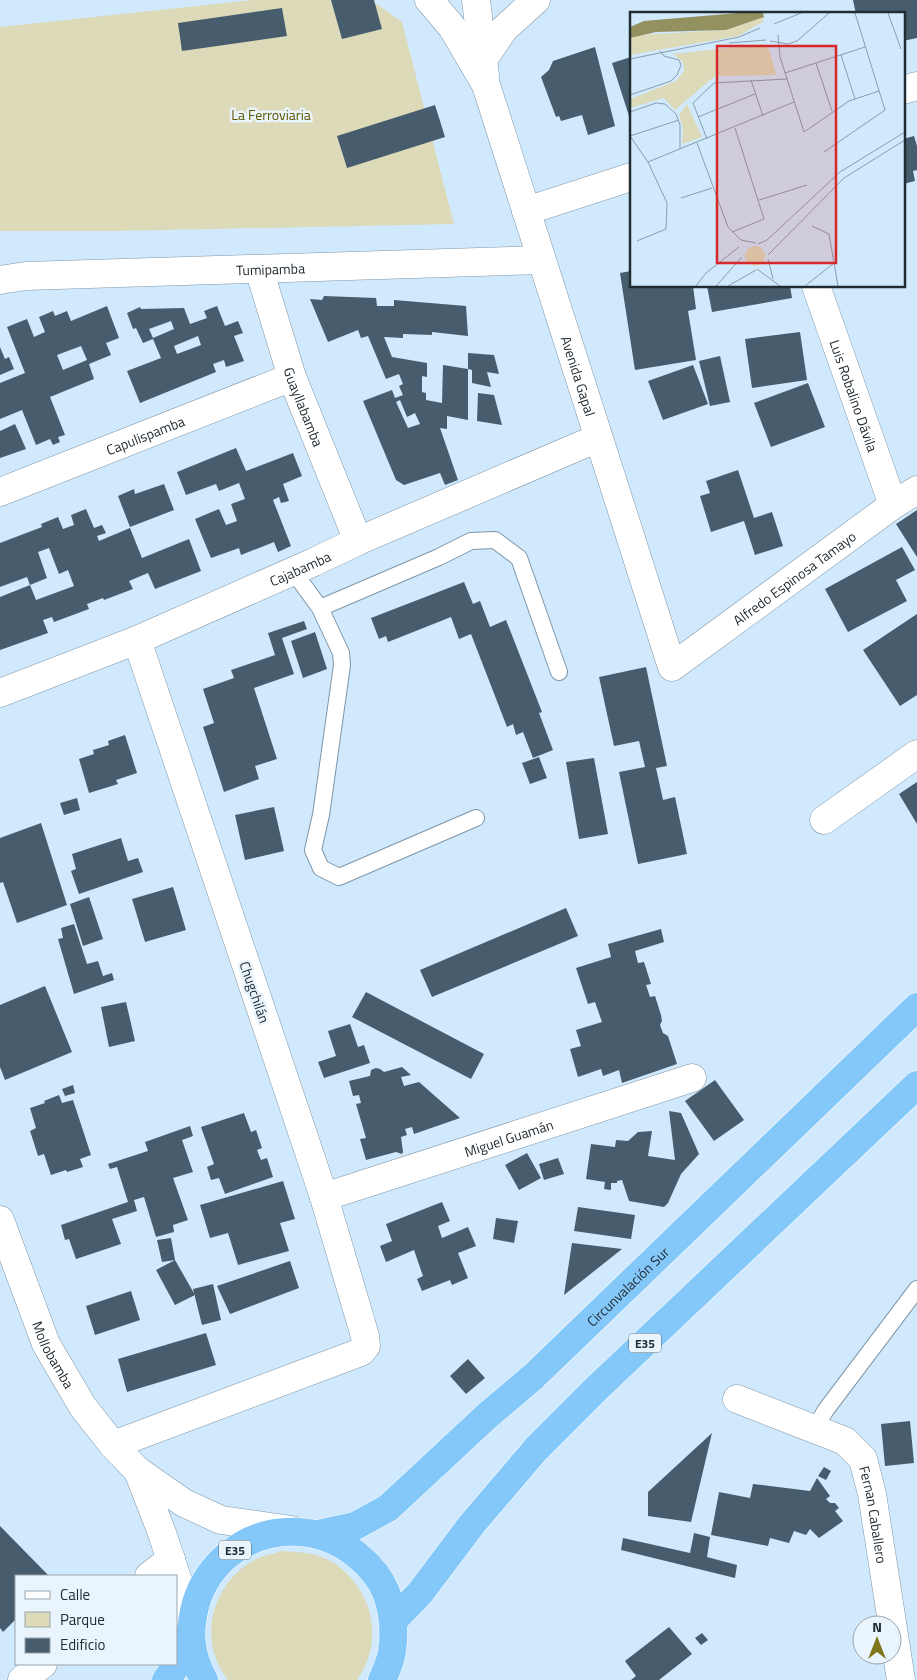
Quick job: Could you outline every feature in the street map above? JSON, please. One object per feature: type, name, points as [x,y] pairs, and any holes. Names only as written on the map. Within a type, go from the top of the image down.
[{"type":"highway","name":"Circunvalación Sur","points":[[310,1532],[355,1526],[388,1508],[488,1415],[534,1376],[917,1007]]},
{"type":"highway","name":"E35","points":[[394,1620],[420,1593],[472,1524],[536,1449],[597,1388],[917,1085]]},
{"type":"highway","name":"E35","points":[[178,1659],[191,1626],[200,1590],[216,1564],[241,1545],[270,1533],[310,1532],[346,1546],[369,1565],[386,1590],[394,1620],[392,1653],[382,1680]]},
{"type":"highway","name":"E35","points":[[191,1626],[196,1665],[204,1680]]},
{"type":"highway","name":"E35","points":[[166,1680],[176,1665]]},
{"type":"street","name":"Avenida Gapal","points":[[429,0],[485,71]]},
{"type":"street","name":"Avenida Gapal","points":[[476,0],[485,71],[526,211],[672,667]]},
{"type":"street","points":[[485,71],[504,29],[536,0]]},
{"type":"street","points":[[904,90],[917,86]]},
{"type":"street","points":[[526,211],[630,178]]},
{"type":"street","name":"Tumipamba","points":[[0,280],[26,276],[541,260]]},
{"type":"street","name":"Guayllabamba","points":[[259,269],[292,377],[358,541]]},
{"type":"street","name":"Luis Robalino Dávila","points":[[817,288],[893,505]]},
{"type":"street","name":"Capulispamba","points":[[0,492],[292,377]]},
{"type":"street","name":"Cajabamba","points":[[0,693],[137,640],[358,541],[598,438]]},
{"type":"street","name":"Alfredo Espinosa Tamayo","points":[[672,667],[893,505],[917,490]]},
{"type":"street","name":"Chugchilán","points":[[113,1445],[360,1352],[366,1346],[365,1336],[324,1197],[137,640]]},
{"type":"street","points":[[824,820],[917,754]]},
{"type":"street","name":"Miguel Guamán","points":[[324,1197],[692,1078]]},
{"type":"street","name":"Mollobamba","points":[[0,1220],[46,1344],[82,1407],[113,1445],[138,1471],[184,1503],[221,1520],[310,1532]]},
{"type":"street","name":"Fernan Caballero","points":[[738,1399],[845,1441],[863,1459],[872,1494],[901,1680]]},
{"type":"street","name":"Mollobamba","points":[[138,1471],[176,1575]]},
{"type":"street","points":[[150,1575],[171,1559]]},
{"type":"street","name":"Mollobamba","points":[[178,1582],[191,1626]]},
{"type":"street","points":[[392,1653],[395,1680]]},
{"type":"street","points":[[22,1680],[41,1665]]},
{"type":"lane","points":[[320,608],[439,557],[471,541],[496,540],[519,558],[559,672]]},
{"type":"lane","points":[[293,571],[320,608],[341,653],[342,665],[321,815],[313,850],[321,868],[339,877],[476,818]]},
{"type":"lane","points":[[815,1429],[825,1411],[917,1289]]},
{"type":"green space","name":"La Ferroviaria","points":[[253,0],[371,0],[402,22],[454,224],[116,231],[0,231],[0,27]]},
{"type":"green space","points":[[282,1551],[322,1557],[334,1563],[358,1587],[366,1601],[371,1617],[372,1633],[371,1649],[366,1665],[357,1680],[228,1680],[218,1664],[211,1630],[213,1613],[219,1597],[241,1569],[256,1559]]},
{"type":"building","points":[[331,0],[374,0],[382,29],[342,39]]},
{"type":"building","points":[[853,0],[917,0],[917,38],[904,41],[904,12],[856,12]]},
{"type":"building","points":[[282,8],[287,36],[182,51],[178,23]]},
{"type":"building","points":[[595,47],[615,126],[588,135],[582,115],[561,121],[559,116],[556,117],[541,77],[549,70],[553,61]]},
{"type":"building","points":[[630,57],[630,119],[612,63]]},
{"type":"building","points":[[435,105],[445,137],[347,168],[337,136]]},
{"type":"building","points":[[914,136],[917,146],[917,170],[913,171],[915,181],[904,184],[904,139]]},
{"type":"building","points":[[630,271],[630,288],[693,288],[696,309],[688,311],[696,360],[635,370],[620,273]]},
{"type":"building","points":[[707,288],[790,288],[792,298],[712,312]]},
{"type":"building","points":[[324,296],[376,298],[377,306],[394,306],[394,300],[466,306],[468,336],[432,332],[432,335],[403,334],[403,338],[384,337],[392,357],[427,363],[427,377],[422,376],[422,392],[426,393],[426,400],[442,403],[443,365],[468,369],[468,420],[447,416],[447,429],[440,428],[458,480],[445,485],[440,473],[404,485],[396,480],[363,401],[392,390],[395,398],[403,395],[399,386],[403,384],[399,374],[386,379],[368,336],[361,338],[358,330],[328,342],[310,299],[322,300]],"holes":[[[400,400],[407,417],[415,413],[420,424],[408,428],[396,402]]]},
{"type":"building","points":[[107,306],[119,338],[106,343],[111,355],[89,364],[94,379],[50,397],[65,435],[58,437],[60,442],[53,445],[50,439],[36,445],[22,410],[0,419],[0,383],[25,373],[7,327],[27,319],[34,337],[45,332],[39,317],[53,311],[55,316],[67,311],[71,321]],"holes":[[[81,346],[87,360],[63,370],[57,355]]]},
{"type":"building","points":[[217,306],[225,326],[238,321],[243,333],[234,336],[244,361],[226,367],[224,360],[213,364],[216,372],[140,403],[127,371],[161,358],[153,339],[143,343],[136,328],[133,329],[127,313],[140,307],[141,309],[184,308],[190,324],[207,318],[204,311]],"holes":[[[171,321],[174,329],[153,338],[149,329]],[[198,336],[201,345],[177,354],[174,346]]]},
{"type":"building","points":[[800,332],[807,380],[752,388],[745,339]]},
{"type":"building","points":[[0,347],[5,359],[9,357],[14,369],[0,375]]},
{"type":"building","points":[[468,353],[494,355],[499,374],[487,372],[491,387],[472,383],[472,370],[468,369]]},
{"type":"building","points":[[720,356],[730,402],[710,406],[699,361]]},
{"type":"building","points":[[693,365],[708,404],[663,420],[648,381]]},
{"type":"building","points":[[808,383],[825,427],[771,447],[754,403]]},
{"type":"building","points":[[478,393],[494,395],[502,425],[477,421]]},
{"type":"building","points":[[15,424],[26,449],[0,458],[0,431]]},
{"type":"building","points":[[236,448],[246,471],[293,453],[302,476],[283,484],[289,501],[281,503],[279,497],[273,500],[291,546],[278,552],[274,542],[241,555],[239,548],[211,558],[195,519],[219,509],[226,525],[237,521],[231,504],[245,499],[239,483],[219,491],[216,484],[186,495],[177,472]]},
{"type":"building","points":[[738,470],[754,518],[772,512],[783,546],[755,555],[744,521],[711,532],[700,496],[710,493],[706,481]]},
{"type":"building","points":[[164,484],[174,510],[130,527],[118,496],[134,489],[135,494]]},
{"type":"building","points":[[86,509],[94,528],[102,525],[106,533],[97,536],[99,541],[130,528],[142,558],[189,539],[201,571],[155,589],[148,573],[129,581],[133,589],[87,604],[89,609],[54,622],[52,617],[43,620],[48,633],[0,650],[0,597],[30,585],[27,577],[0,587],[0,543],[42,527],[41,524],[58,517],[63,529],[74,525],[71,515]],"holes":[[[49,548],[59,574],[68,570],[74,586],[36,600],[30,585],[47,578],[38,552]]]},
{"type":"building","points":[[917,510],[917,557],[896,524]]},
{"type":"building","points":[[902,547],[915,570],[896,580],[907,601],[848,632],[825,589]]},
{"type":"building","points":[[464,582],[473,604],[480,601],[490,627],[506,620],[542,712],[539,713],[553,750],[533,758],[523,732],[516,735],[513,724],[507,727],[471,634],[459,639],[451,617],[388,642],[386,636],[379,639],[371,618]]},
{"type":"building","points":[[917,614],[917,695],[900,706],[863,650]]},
{"type":"building","points":[[304,621],[307,629],[282,638],[294,674],[254,688],[277,759],[255,766],[259,779],[224,792],[203,727],[214,723],[203,689],[234,678],[231,670],[275,655],[268,633]]},
{"type":"building","points":[[315,632],[327,669],[303,678],[291,641]]},
{"type":"building","points":[[646,667],[667,766],[656,768],[663,800],[675,797],[687,854],[638,864],[619,772],[645,767],[639,741],[614,746],[599,677]]},
{"type":"building","points":[[125,735],[137,773],[116,780],[118,784],[89,793],[79,759],[94,754],[93,750],[109,745],[108,741]]},
{"type":"building","points":[[539,757],[547,778],[530,784],[522,763]]},
{"type":"building","points":[[594,758],[608,834],[579,839],[566,762]]},
{"type":"building","points":[[917,782],[917,824],[899,794]]},
{"type":"building","points":[[77,798],[80,810],[64,815],[60,803]]},
{"type":"building","points":[[274,807],[284,851],[245,860],[235,815]]},
{"type":"building","points":[[41,823],[67,905],[17,923],[3,882],[0,883],[0,838]]},
{"type":"building","points":[[121,838],[128,861],[138,858],[143,872],[79,894],[71,871],[76,869],[72,854]]},
{"type":"building","points":[[173,887],[186,930],[145,942],[132,899]]},
{"type":"building","points":[[89,897],[103,939],[83,946],[70,904]]},
{"type":"building","points":[[566,908],[578,936],[432,997],[420,970]]},
{"type":"building","points":[[74,924],[87,964],[98,961],[103,976],[112,973],[114,980],[74,994],[58,939],[63,938],[61,928]]},
{"type":"building","points":[[661,929],[664,942],[635,951],[638,963],[644,962],[651,984],[646,985],[650,997],[655,996],[661,1015],[662,1021],[660,1025],[663,1033],[668,1036],[677,1064],[622,1083],[619,1070],[603,1076],[601,1069],[578,1077],[570,1049],[581,1046],[576,1030],[602,1022],[595,1002],[588,1004],[576,968],[611,957],[608,944]]},
{"type":"building","points":[[45,986],[72,1052],[5,1080],[0,1067],[0,1005]]},
{"type":"building","points":[[366,992],[484,1054],[471,1079],[352,1017]]},
{"type":"building","points":[[126,1002],[135,1041],[109,1047],[101,1007]]},
{"type":"building","points":[[350,1024],[358,1047],[364,1045],[370,1063],[324,1078],[318,1062],[336,1056],[328,1031]]},
{"type":"building","points":[[402,1067],[411,1075],[401,1077],[404,1086],[419,1082],[460,1118],[414,1134],[412,1127],[405,1129],[407,1135],[401,1137],[402,1154],[396,1152],[366,1160],[360,1139],[366,1138],[356,1104],[361,1103],[359,1095],[353,1096],[349,1081],[370,1076],[371,1070],[376,1068],[384,1072]]},
{"type":"building","points":[[715,1080],[744,1120],[714,1141],[685,1101]]},
{"type":"building","points":[[73,1085],[75,1093],[65,1096],[62,1089]]},
{"type":"building","points":[[59,1095],[62,1103],[73,1100],[91,1155],[80,1159],[83,1167],[51,1175],[44,1154],[38,1156],[30,1131],[36,1128],[30,1108],[45,1103],[44,1101]]},
{"type":"building","points":[[669,1111],[681,1113],[699,1154],[681,1174],[668,1203],[664,1207],[629,1201],[622,1180],[617,1181],[617,1183],[611,1183],[611,1190],[604,1189],[605,1182],[586,1179],[591,1144],[615,1147],[616,1140],[628,1141],[638,1132],[652,1131],[648,1156],[675,1160]]},
{"type":"building","points":[[244,1113],[251,1132],[256,1130],[262,1148],[257,1150],[261,1160],[267,1158],[273,1177],[225,1194],[219,1178],[211,1180],[207,1167],[214,1164],[201,1127]]},
{"type":"building","points":[[190,1126],[193,1136],[182,1140],[193,1172],[173,1178],[188,1220],[173,1225],[174,1232],[156,1237],[144,1197],[134,1200],[137,1211],[112,1219],[121,1244],[76,1259],[69,1239],[65,1240],[61,1225],[128,1202],[117,1167],[110,1169],[108,1164],[148,1151],[145,1142]]},
{"type":"building","points":[[527,1153],[541,1178],[519,1190],[505,1165]]},
{"type":"building","points":[[558,1158],[564,1174],[544,1180],[539,1164]]},
{"type":"building","points":[[283,1181],[295,1219],[280,1223],[289,1251],[238,1265],[228,1233],[210,1238],[200,1205]]},
{"type":"building","points":[[442,1202],[450,1221],[438,1226],[442,1238],[468,1227],[476,1246],[458,1253],[468,1278],[452,1285],[450,1280],[422,1291],[417,1279],[423,1276],[414,1250],[386,1262],[380,1246],[392,1241],[386,1224]]},
{"type":"building","points":[[578,1207],[635,1215],[631,1239],[574,1231]]},
{"type":"building","points":[[496,1218],[518,1221],[514,1243],[493,1239]]},
{"type":"building","points":[[171,1238],[175,1260],[162,1262],[157,1240]]},
{"type":"building","points":[[572,1243],[622,1249],[564,1295]]},
{"type":"building","points":[[175,1260],[195,1295],[175,1305],[156,1270]]},
{"type":"building","points":[[290,1261],[299,1288],[230,1314],[217,1286]]},
{"type":"building","points":[[213,1284],[221,1320],[202,1325],[193,1289]]},
{"type":"building","points":[[131,1291],[140,1320],[95,1335],[86,1306]]},
{"type":"building","points":[[206,1333],[216,1365],[127,1392],[118,1359]]},
{"type":"building","points":[[468,1359],[485,1378],[466,1394],[450,1376]]},
{"type":"building","points":[[910,1421],[914,1463],[885,1466],[881,1424]]},
{"type":"building","points":[[712,1433],[691,1522],[648,1516],[648,1492]]},
{"type":"building","points":[[824,1467],[831,1471],[826,1480],[818,1476]]},
{"type":"building","points":[[817,1478],[830,1496],[826,1499],[830,1503],[835,1503],[839,1508],[835,1511],[843,1521],[819,1538],[810,1529],[806,1535],[794,1531],[789,1543],[770,1538],[768,1546],[711,1535],[719,1492],[750,1498],[753,1484],[810,1491]]},
{"type":"building","points":[[0,1526],[48,1575],[15,1575],[15,1620],[3,1632],[0,1628]]},
{"type":"building","points":[[694,1533],[710,1537],[707,1557],[737,1565],[735,1578],[621,1550],[623,1538],[690,1553]]},
{"type":"building","points":[[669,1627],[692,1654],[659,1680],[631,1680],[636,1676],[625,1661]]},
{"type":"building","points":[[702,1633],[708,1640],[701,1645],[695,1638]]}]
